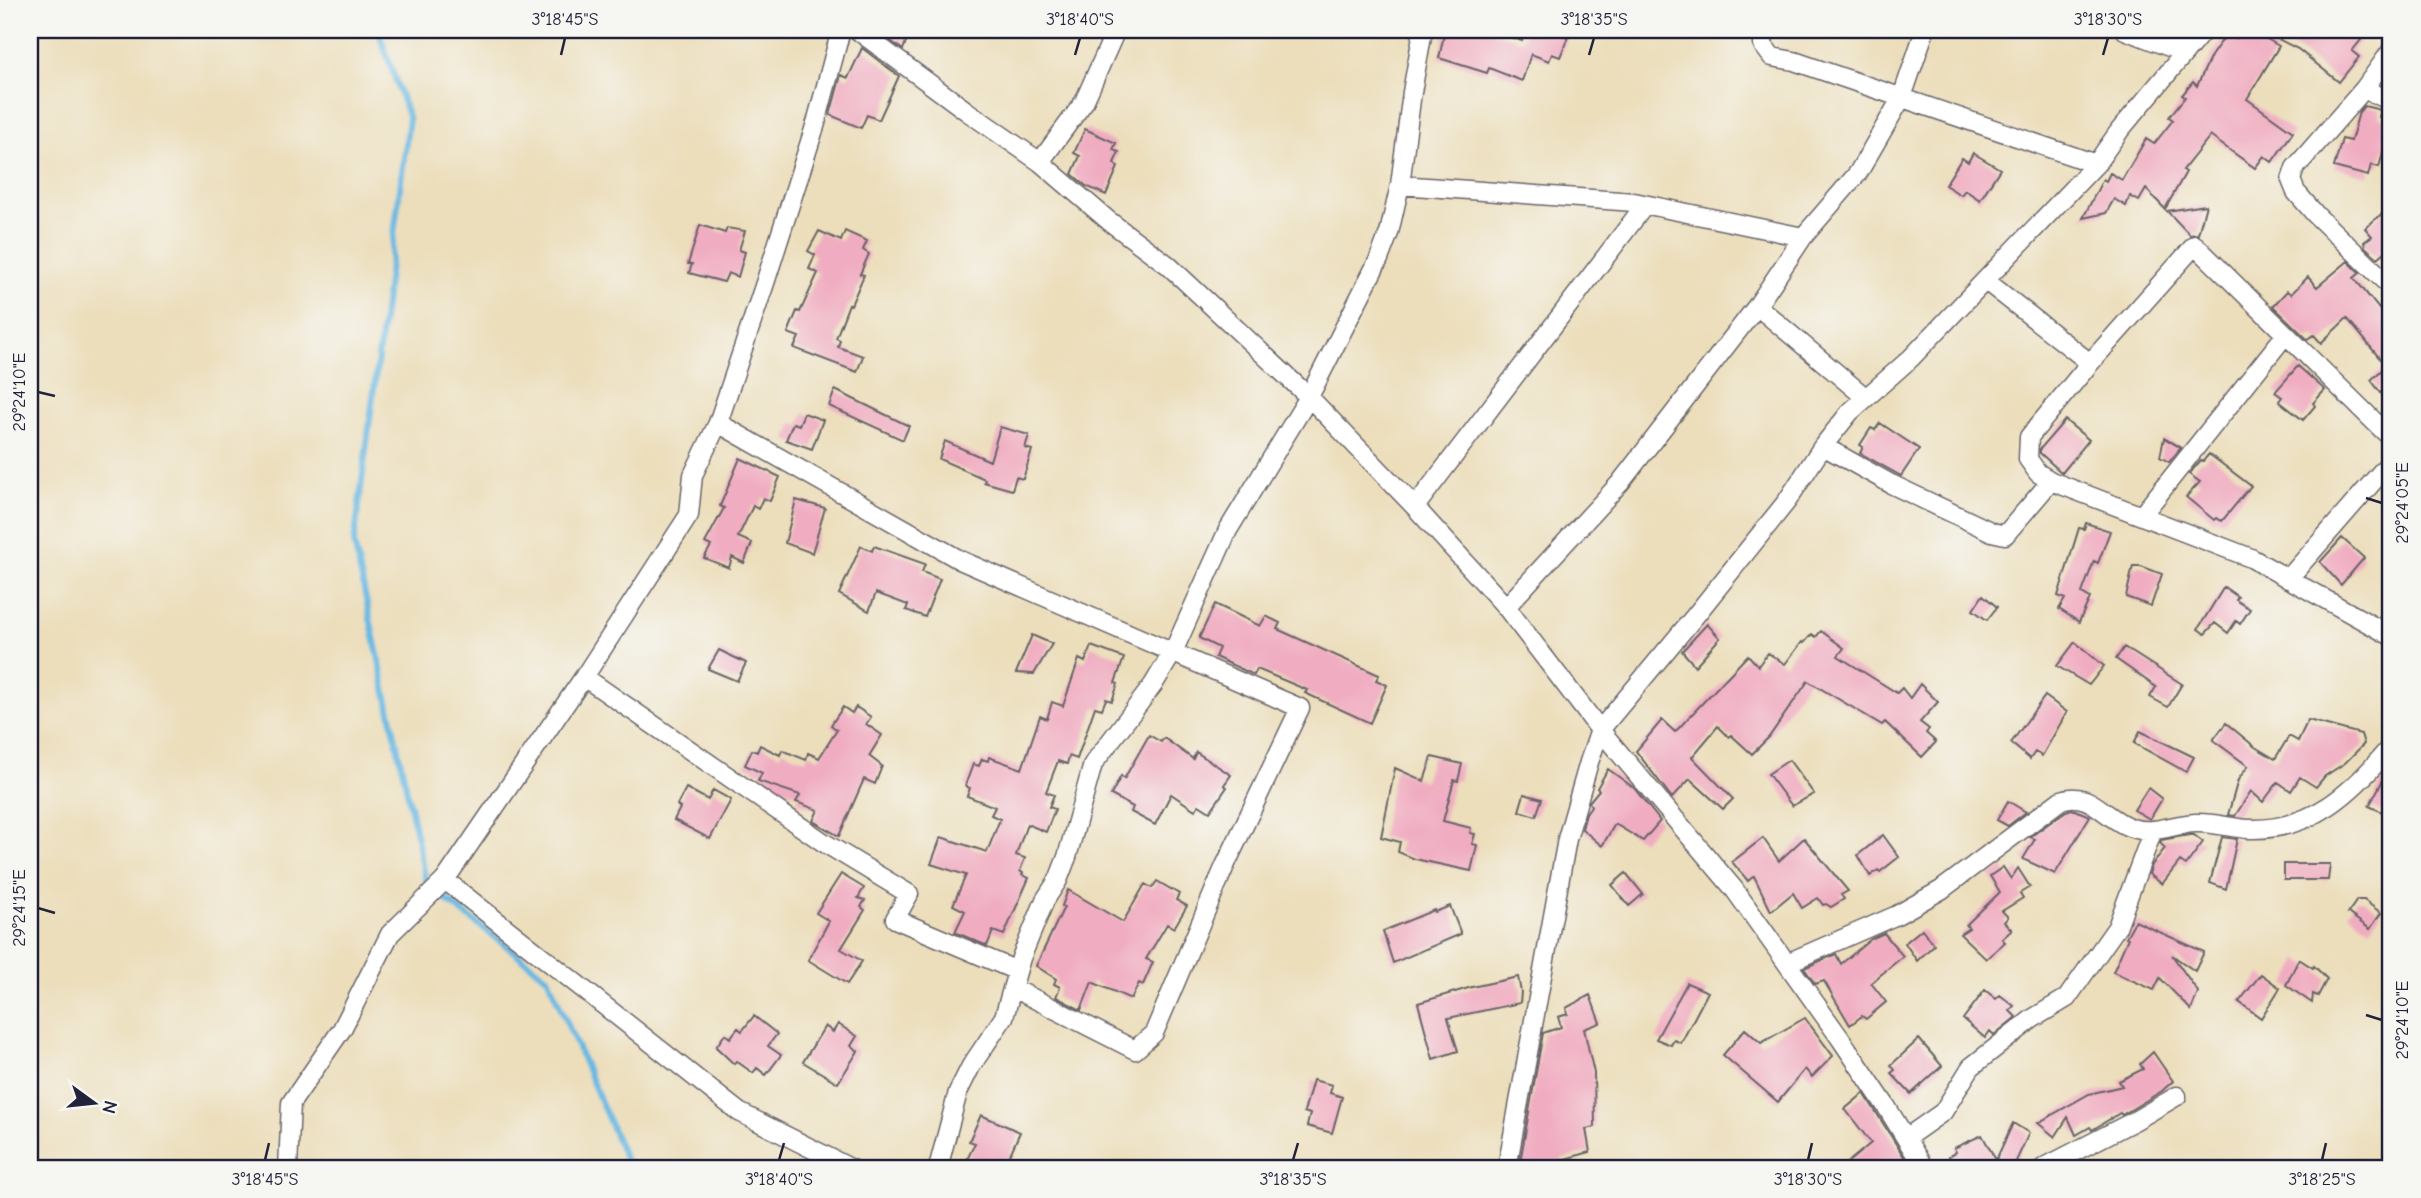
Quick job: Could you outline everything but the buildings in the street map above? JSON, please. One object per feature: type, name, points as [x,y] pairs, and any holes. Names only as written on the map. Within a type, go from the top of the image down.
[{"type":"street","points":[[288,1168],[291,1103],[342,1029],[390,934],[444,880],[584,677],[689,514],[693,475],[719,423],[811,136],[841,30]]},
{"type":"street","points":[[857,30],[1040,162],[1109,221],[1168,265],[1309,397],[1415,507],[1506,607],[1600,730],[1734,889],[1856,1060],[1924,1168]]},
{"type":"street","points":[[1040,162],[1084,102],[1116,30]]},
{"type":"street","points":[[938,1168],[958,1092],[971,1066],[1003,1017],[1045,900],[1058,880],[1067,857],[1093,764],[1153,685],[1173,652],[1228,530],[1309,397],[1379,259],[1389,233],[1400,185],[1423,30]]},
{"type":"street","points":[[1764,30],[1763,45],[1772,57],[1794,61],[2096,164]]},
{"type":"street","points":[[1506,607],[1620,483],[1757,306],[1802,237],[1858,173],[1902,97],[1924,30]]},
{"type":"street","points":[[2125,30],[2185,53]]},
{"type":"street","points":[[1507,1168],[1567,839],[1588,762],[1600,730],[1787,501],[1823,446],[1850,412],[1911,358],[2096,164],[2120,130],[2204,30]]},
{"type":"street","points":[[2391,51],[2364,89],[2295,168],[2291,180],[2296,192],[2316,215],[2391,288]]},
{"type":"street","points":[[2364,89],[2391,101]]},
{"type":"street","points":[[1400,185],[1645,205],[1802,237]]},
{"type":"street","points":[[1415,507],[1645,205]]},
{"type":"street","points":[[2391,438],[2195,245],[2090,363],[2029,438],[2028,459],[2038,473],[2051,481],[2251,558],[2391,636]]},
{"type":"street","points":[[1986,281],[2090,363]]},
{"type":"street","points":[[1757,306],[1866,398]]},
{"type":"street","points":[[2142,515],[2286,334]]},
{"type":"street","points":[[584,677],[823,842],[909,894],[895,919],[1015,979],[1135,1050],[1154,1033],[1224,869],[1300,708],[960,560],[719,423]]},
{"type":"street","points":[[1823,446],[1891,484],[1992,532],[2005,535],[2051,481]]},
{"type":"street","points":[[2288,579],[2391,461]]},
{"type":"street","points":[[1787,963],[1897,915],[1941,890],[2061,800],[2073,795],[2085,799],[2120,824],[2135,830],[2195,823],[2247,829],[2279,828],[2309,819],[2338,801],[2373,769],[2391,746]]},
{"type":"street","points":[[1906,1138],[1943,1112],[1971,1067],[2032,1019],[2067,998],[2117,927],[2152,830]]},
{"type":"street","points":[[444,880],[738,1112],[850,1168]]},
{"type":"street","points":[[2043,1168],[2176,1096]]},
{"type":"waterway","points":[[378,30],[409,119],[354,543],[427,885],[548,978],[629,1168]]}]
